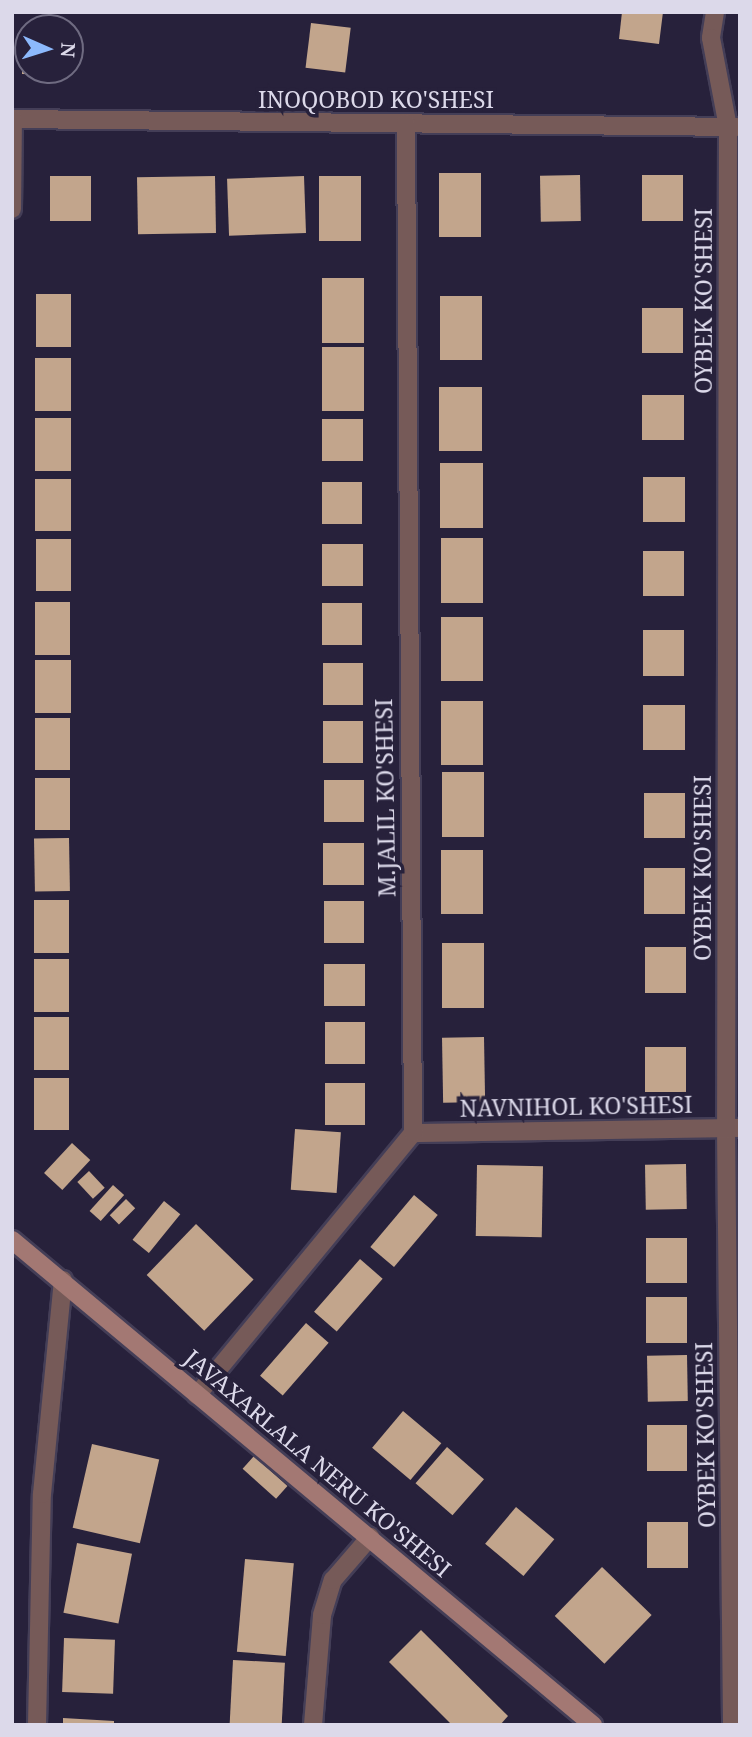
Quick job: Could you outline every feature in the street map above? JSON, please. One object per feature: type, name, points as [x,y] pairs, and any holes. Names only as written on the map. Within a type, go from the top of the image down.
[{"type":"street","name":"OYBEK KO'SHESI","points":[[715,12],[711,38],[734,127],[732,1725]]},
{"type":"street","name":"INOQOBOD KO'SHESI","points":[[13,119],[734,127]]},
{"type":"street","points":[[12,209],[13,119]]},
{"type":"street","name":"M.JALIL KO'SHESI","points":[[406,123],[413,1133]]},
{"type":"street","name":"NAVNIHOL KO'SHESI","points":[[413,1133],[733,1128]]},
{"type":"street","points":[[197,1395],[413,1133]]},
{"type":"street","name":"JAVAXARLALA NERU KO'SHESI","points":[[12,1240],[64,1280],[197,1395],[593,1725]]},
{"type":"street","points":[[37,1725],[42,1494],[64,1280]]},
{"type":"street","points":[[313,1725],[322,1615],[333,1580],[370,1537]]},
{"type":"building","points":[[622,12],[663,12],[659,44],[619,39]]},
{"type":"building","points":[[311,23],[351,28],[345,73],[306,68]]},
{"type":"building","points":[[439,173],[481,173],[481,237],[439,237]]},
{"type":"building","points":[[580,175],[581,221],[541,222],[540,176]]},
{"type":"building","points":[[642,175],[683,175],[683,221],[642,221]]},
{"type":"building","points":[[50,176],[91,176],[91,221],[50,221]]},
{"type":"building","points":[[215,176],[216,233],[138,234],[137,177]]},
{"type":"building","points":[[304,176],[306,233],[229,236],[227,179]]},
{"type":"building","points":[[319,176],[361,176],[361,241],[319,241]]},
{"type":"building","points":[[322,278],[364,278],[364,343],[322,343]]},
{"type":"building","points":[[36,294],[71,294],[71,347],[36,347]]},
{"type":"building","points":[[440,296],[482,296],[482,360],[440,360]]},
{"type":"building","points":[[642,308],[683,308],[683,353],[642,353]]},
{"type":"building","points":[[322,347],[364,347],[364,411],[322,411]]},
{"type":"building","points":[[35,358],[71,358],[71,411],[35,411]]},
{"type":"building","points":[[439,387],[482,387],[482,451],[439,451]]},
{"type":"building","points":[[642,395],[684,395],[684,440],[642,440]]},
{"type":"building","points":[[35,418],[71,418],[71,471],[35,471]]},
{"type":"building","points":[[322,419],[363,419],[363,461],[322,461]]},
{"type":"building","points":[[440,463],[483,463],[483,528],[440,528]]},
{"type":"building","points":[[643,477],[685,477],[685,522],[643,522]]},
{"type":"building","points":[[35,479],[71,479],[71,531],[35,531]]},
{"type":"building","points":[[322,482],[362,482],[362,524],[322,524]]},
{"type":"building","points":[[441,538],[483,538],[483,603],[441,603]]},
{"type":"building","points":[[36,539],[71,539],[71,591],[36,591]]},
{"type":"building","points":[[322,544],[363,544],[363,586],[322,586]]},
{"type":"building","points":[[643,551],[684,551],[684,596],[643,596]]},
{"type":"building","points":[[35,602],[70,602],[70,655],[35,655]]},
{"type":"building","points":[[322,603],[362,603],[362,645],[322,645]]},
{"type":"building","points":[[441,617],[483,617],[483,681],[441,681]]},
{"type":"building","points":[[643,630],[684,630],[684,676],[643,676]]},
{"type":"building","points":[[35,660],[71,660],[71,713],[35,713]]},
{"type":"building","points":[[323,663],[363,663],[363,705],[323,705]]},
{"type":"building","points":[[441,701],[483,701],[483,765],[441,765]]},
{"type":"building","points":[[643,705],[685,705],[685,750],[643,750]]},
{"type":"building","points":[[35,718],[70,718],[70,770],[35,770]]},
{"type":"building","points":[[323,721],[363,721],[363,763],[323,763]]},
{"type":"building","points":[[442,772],[484,772],[484,837],[442,837]]},
{"type":"building","points":[[35,778],[70,778],[70,830],[35,830]]},
{"type":"building","points":[[324,780],[364,780],[364,822],[324,822]]},
{"type":"building","points":[[644,793],[685,793],[685,838],[644,838]]},
{"type":"building","points":[[69,838],[70,891],[35,892],[34,839]]},
{"type":"building","points":[[323,843],[364,843],[364,885],[323,885]]},
{"type":"building","points":[[441,850],[483,850],[483,914],[441,914]]},
{"type":"building","points":[[644,868],[685,868],[685,914],[644,914]]},
{"type":"building","points":[[34,900],[69,900],[69,953],[34,953]]},
{"type":"building","points":[[324,901],[364,901],[364,943],[324,943]]},
{"type":"building","points":[[442,943],[484,943],[484,1008],[442,1008]]},
{"type":"building","points":[[645,947],[686,947],[686,993],[645,993]]},
{"type":"building","points":[[34,959],[69,959],[69,1012],[34,1012]]},
{"type":"building","points":[[324,964],[365,964],[365,1006],[324,1006]]},
{"type":"building","points":[[34,1017],[69,1017],[69,1070],[34,1070]]},
{"type":"building","points":[[325,1022],[365,1022],[365,1064],[325,1064]]},
{"type":"building","points":[[484,1037],[485,1102],[443,1103],[442,1038]]},
{"type":"building","points":[[645,1047],[686,1047],[686,1092],[645,1092]]},
{"type":"building","points":[[34,1078],[69,1078],[69,1130],[34,1130]]},
{"type":"building","points":[[325,1083],[365,1083],[365,1125],[325,1125]]},
{"type":"building","points":[[295,1129],[341,1132],[337,1193],[291,1190]]},
{"type":"building","points":[[72,1143],[90,1160],[62,1190],[44,1173]]},
{"type":"building","points":[[686,1164],[687,1209],[646,1210],[645,1165]]},
{"type":"building","points":[[477,1165],[543,1166],[542,1237],[476,1236]]},
{"type":"building","points":[[89,1171],[105,1188],[93,1199],[77,1182]]},
{"type":"building","points":[[113,1185],[124,1195],[101,1221],[90,1211]]},
{"type":"building","points":[[414,1195],[438,1215],[394,1267],[370,1247]]},
{"type":"building","points":[[126,1199],[135,1208],[119,1224],[110,1215]]},
{"type":"building","points":[[164,1201],[180,1214],[149,1253],[133,1240]]},
{"type":"building","points":[[196,1224],[254,1280],[204,1331],[147,1275]]},
{"type":"building","points":[[646,1238],[687,1238],[687,1283],[646,1283]]},
{"type":"building","points":[[360,1259],[383,1279],[337,1332],[314,1312]]},
{"type":"building","points":[[646,1297],[687,1297],[687,1343],[646,1343]]},
{"type":"building","points":[[306,1323],[329,1343],[283,1396],[260,1376]]},
{"type":"building","points":[[687,1355],[688,1401],[648,1402],[647,1356]]},
{"type":"building","points":[[403,1411],[441,1443],[410,1480],[372,1448]]},
{"type":"building","points":[[647,1425],[687,1425],[687,1471],[647,1471]]},
{"type":"building","points":[[92,1444],[159,1460],[140,1543],[73,1528]]},
{"type":"building","points":[[447,1447],[484,1479],[452,1515],[416,1483]]},
{"type":"building","points":[[254,1456],[287,1486],[276,1499],[243,1469]]},
{"type":"building","points":[[516,1507],[554,1539],[523,1576],[485,1544]]},
{"type":"building","points":[[647,1522],[688,1522],[688,1568],[647,1568]]},
{"type":"building","points":[[77,1543],[132,1554],[118,1623],[63,1613]]},
{"type":"building","points":[[245,1559],[294,1563],[286,1656],[237,1652]]},
{"type":"building","points":[[602,1567],[652,1615],[604,1664],[555,1616]]},
{"type":"building","points":[[421,1630],[508,1716],[500,1725],[452,1725],[389,1662]]},
{"type":"building","points":[[64,1638],[115,1640],[113,1694],[62,1692]]},
{"type":"building","points":[[233,1660],[285,1663],[282,1725],[230,1725]]},
{"type":"building","points":[[63,1718],[114,1721],[114,1725],[63,1725]]}]
